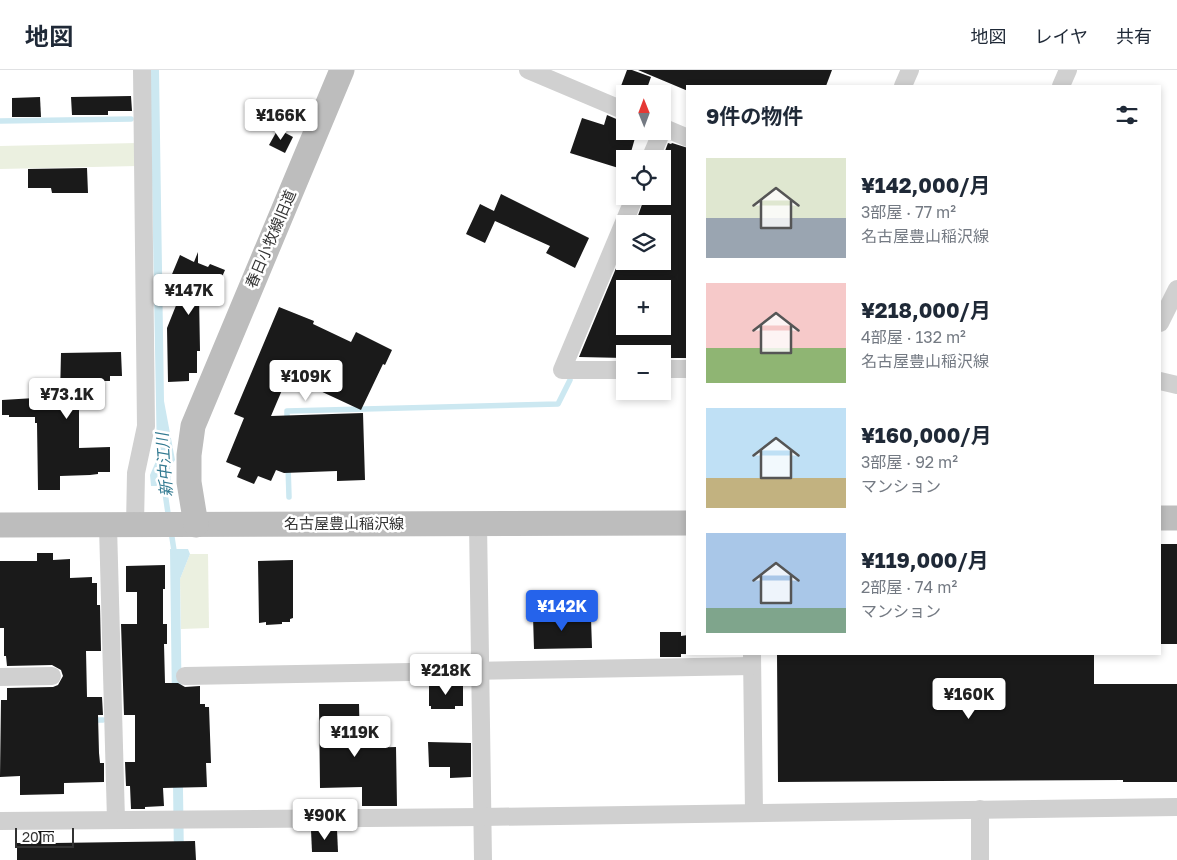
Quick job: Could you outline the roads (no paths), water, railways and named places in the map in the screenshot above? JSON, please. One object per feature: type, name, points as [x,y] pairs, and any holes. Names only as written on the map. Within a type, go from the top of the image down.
[{"type":"main road","name":"春日小牧線旧道","points":[[193,525],[189,482],[189,455],[193,426],[342,70]]},
{"type":"main road","points":[[1161,518],[1177,518]]},
{"type":"main road","name":"名古屋豊山稲沢線","points":[[0,525],[686,523]]},
{"type":"street","points":[[142,70],[146,426],[136,473],[143,525]]},
{"type":"street","points":[[528,70],[616,107]]},
{"type":"street","points":[[903,85],[910,70]]},
{"type":"street","points":[[1061,85],[1068,70]]},
{"type":"street","points":[[671,132],[686,137]]},
{"type":"street","points":[[616,370],[562,370],[631,205]]},
{"type":"street","points":[[1161,321],[1177,289]]},
{"type":"street","points":[[671,369],[686,369]]},
{"type":"street","points":[[1161,381],[1177,385]]},
{"type":"street","points":[[478,523],[482,860]]},
{"type":"street","points":[[108,526],[116,820]]},
{"type":"street","points":[[185,676],[480,671],[752,660],[754,812]]},
{"type":"street","points":[[0,677],[52,676]]},
{"type":"street","points":[[0,821],[482,817],[1177,806]]},
{"type":"street","points":[[980,809],[980,860]]},
{"type":"water","points":[[150,70],[159,70],[164,401],[175,460],[170,467],[171,486],[151,486],[150,475],[157,459]]},
{"type":"water","points":[[170,549],[188,549],[190,554],[180,579],[184,860],[174,860]]},
{"type":"waterway","points":[[0,121],[131,119]]},
{"type":"waterway","points":[[287,421],[287,411],[558,404],[570,380]]},
{"type":"waterway","points":[[288,465],[289,497]]},
{"type":"waterway","name":"新中江川","points":[[163,479],[169,520]]},
{"type":"waterway","name":"新中江川","points":[[171,531],[175,557]]},
{"type":"waterway","points":[[92,720],[103,720]]}]
